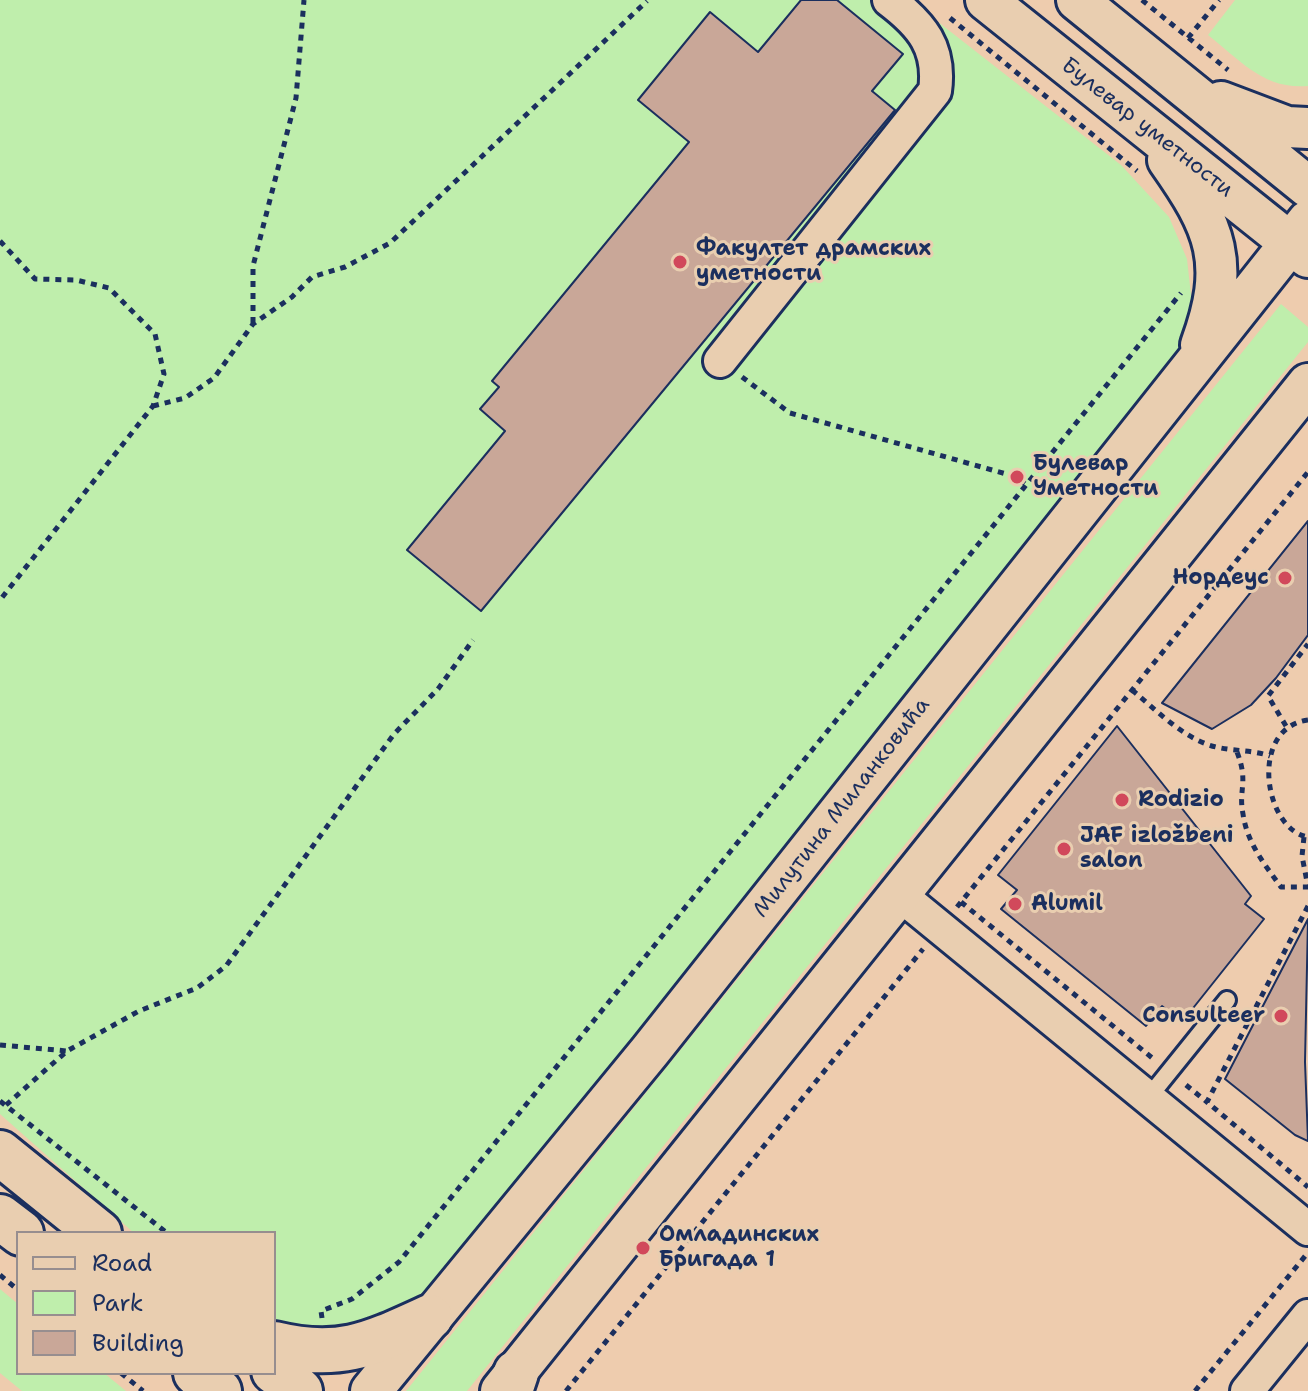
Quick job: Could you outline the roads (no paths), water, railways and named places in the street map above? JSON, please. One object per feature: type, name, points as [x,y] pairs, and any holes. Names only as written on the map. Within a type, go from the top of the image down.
[{"type":"main road","points":[[0,1153],[97,1231]]},
{"type":"main road","points":[[0,1217],[18,1231]]},
{"type":"main road","points":[[276,1344],[326,1353],[363,1347],[430,1317]]},
{"type":"main road","points":[[276,1373],[300,1391]]},
{"type":"main road","points":[[197,1375],[219,1391]]},
{"type":"street","points":[[720,361],[935,91],[938,70],[927,35],[914,19],[889,0]]},
{"type":"street","name":"Булевар уметности","points":[[986,0],[1139,122],[1302,240]]},
{"type":"street","points":[[1077,0],[1308,187]]},
{"type":"street","points":[[1171,76],[1255,116],[1287,127],[1308,128]]},
{"type":"street","points":[[1139,122],[1197,202],[1212,231],[1217,258],[1216,288],[1207,328],[1194,362]]},
{"type":"street","name":"Милутина Миланковића","points":[[371,1391],[650,1051],[1194,362],[1302,240]]},
{"type":"street","points":[[509,1385],[899,894],[1292,415],[1308,384]]},
{"type":"street","points":[[899,894],[1308,1229]]},
{"type":"street","points":[[1247,1391],[1308,1316]]},
{"type":"lane","points":[[1148,1098],[1227,1000]]},
{"type":"place","name":"Факултет драмских уметности","points":[[680,262]]},
{"type":"place","name":"Булевар Уметности","points":[[1017,477]]},
{"type":"place","name":"Нордеус","points":[[1285,578]]},
{"type":"place","name":"Rodizio","points":[[1122,800]]},
{"type":"place","name":"JAF izložbeni salon","points":[[1064,849]]},
{"type":"place","name":"Alumil","points":[[1015,904]]},
{"type":"place","name":"Consulteer","points":[[1281,1016]]},
{"type":"place","name":"Омладинских Бригада 1","points":[[643,1248]]}]
